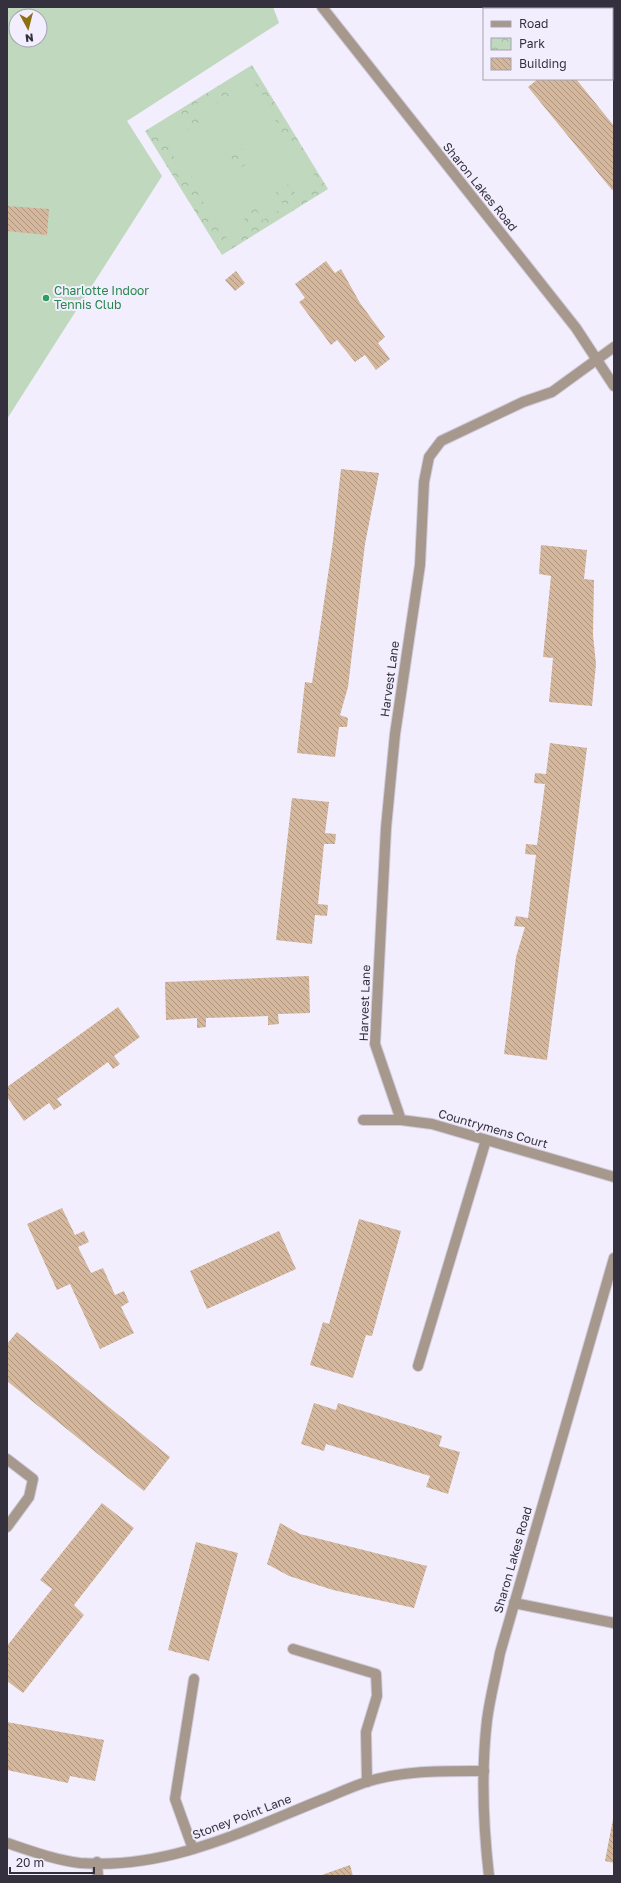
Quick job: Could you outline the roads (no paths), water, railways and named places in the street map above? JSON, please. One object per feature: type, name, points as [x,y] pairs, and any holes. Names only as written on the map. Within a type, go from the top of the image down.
[{"type":"street","name":"Sharon Lakes Road","points":[[322,7],[576,328],[614,386]]},
{"type":"street","name":"Harvest Lane","points":[[401,1120],[375,1044],[386,828],[391,773],[395,734],[420,565],[424,482],[429,457],[441,441],[524,402],[552,392],[614,347]]},
{"type":"street","name":"Countrymens Court","points":[[363,1120],[401,1120],[432,1124],[614,1177]]},
{"type":"street","points":[[418,1366],[486,1140]]},
{"type":"street","name":"Sharon Lakes Road","points":[[489,1876],[484,1836],[484,1771],[488,1719],[500,1653],[614,1258]]},
{"type":"street","points":[[7,1459],[34,1479],[29,1497],[7,1527]]},
{"type":"street","points":[[514,1604],[614,1623]]},
{"type":"street","points":[[293,1649],[376,1674],[377,1696],[366,1732],[367,1782]]},
{"type":"street","points":[[193,1849],[175,1799],[194,1679]]},
{"type":"street","name":"Stoney Point Lane","points":[[7,1843],[51,1857],[80,1862],[134,1862],[159,1858],[207,1846],[367,1782],[408,1773],[430,1771],[484,1771]]},
{"type":"street","points":[[98,1862],[98,1876]]},
{"type":"place","name":"Charlotte Indoor Tennis Club","points":[[46,298]]}]
